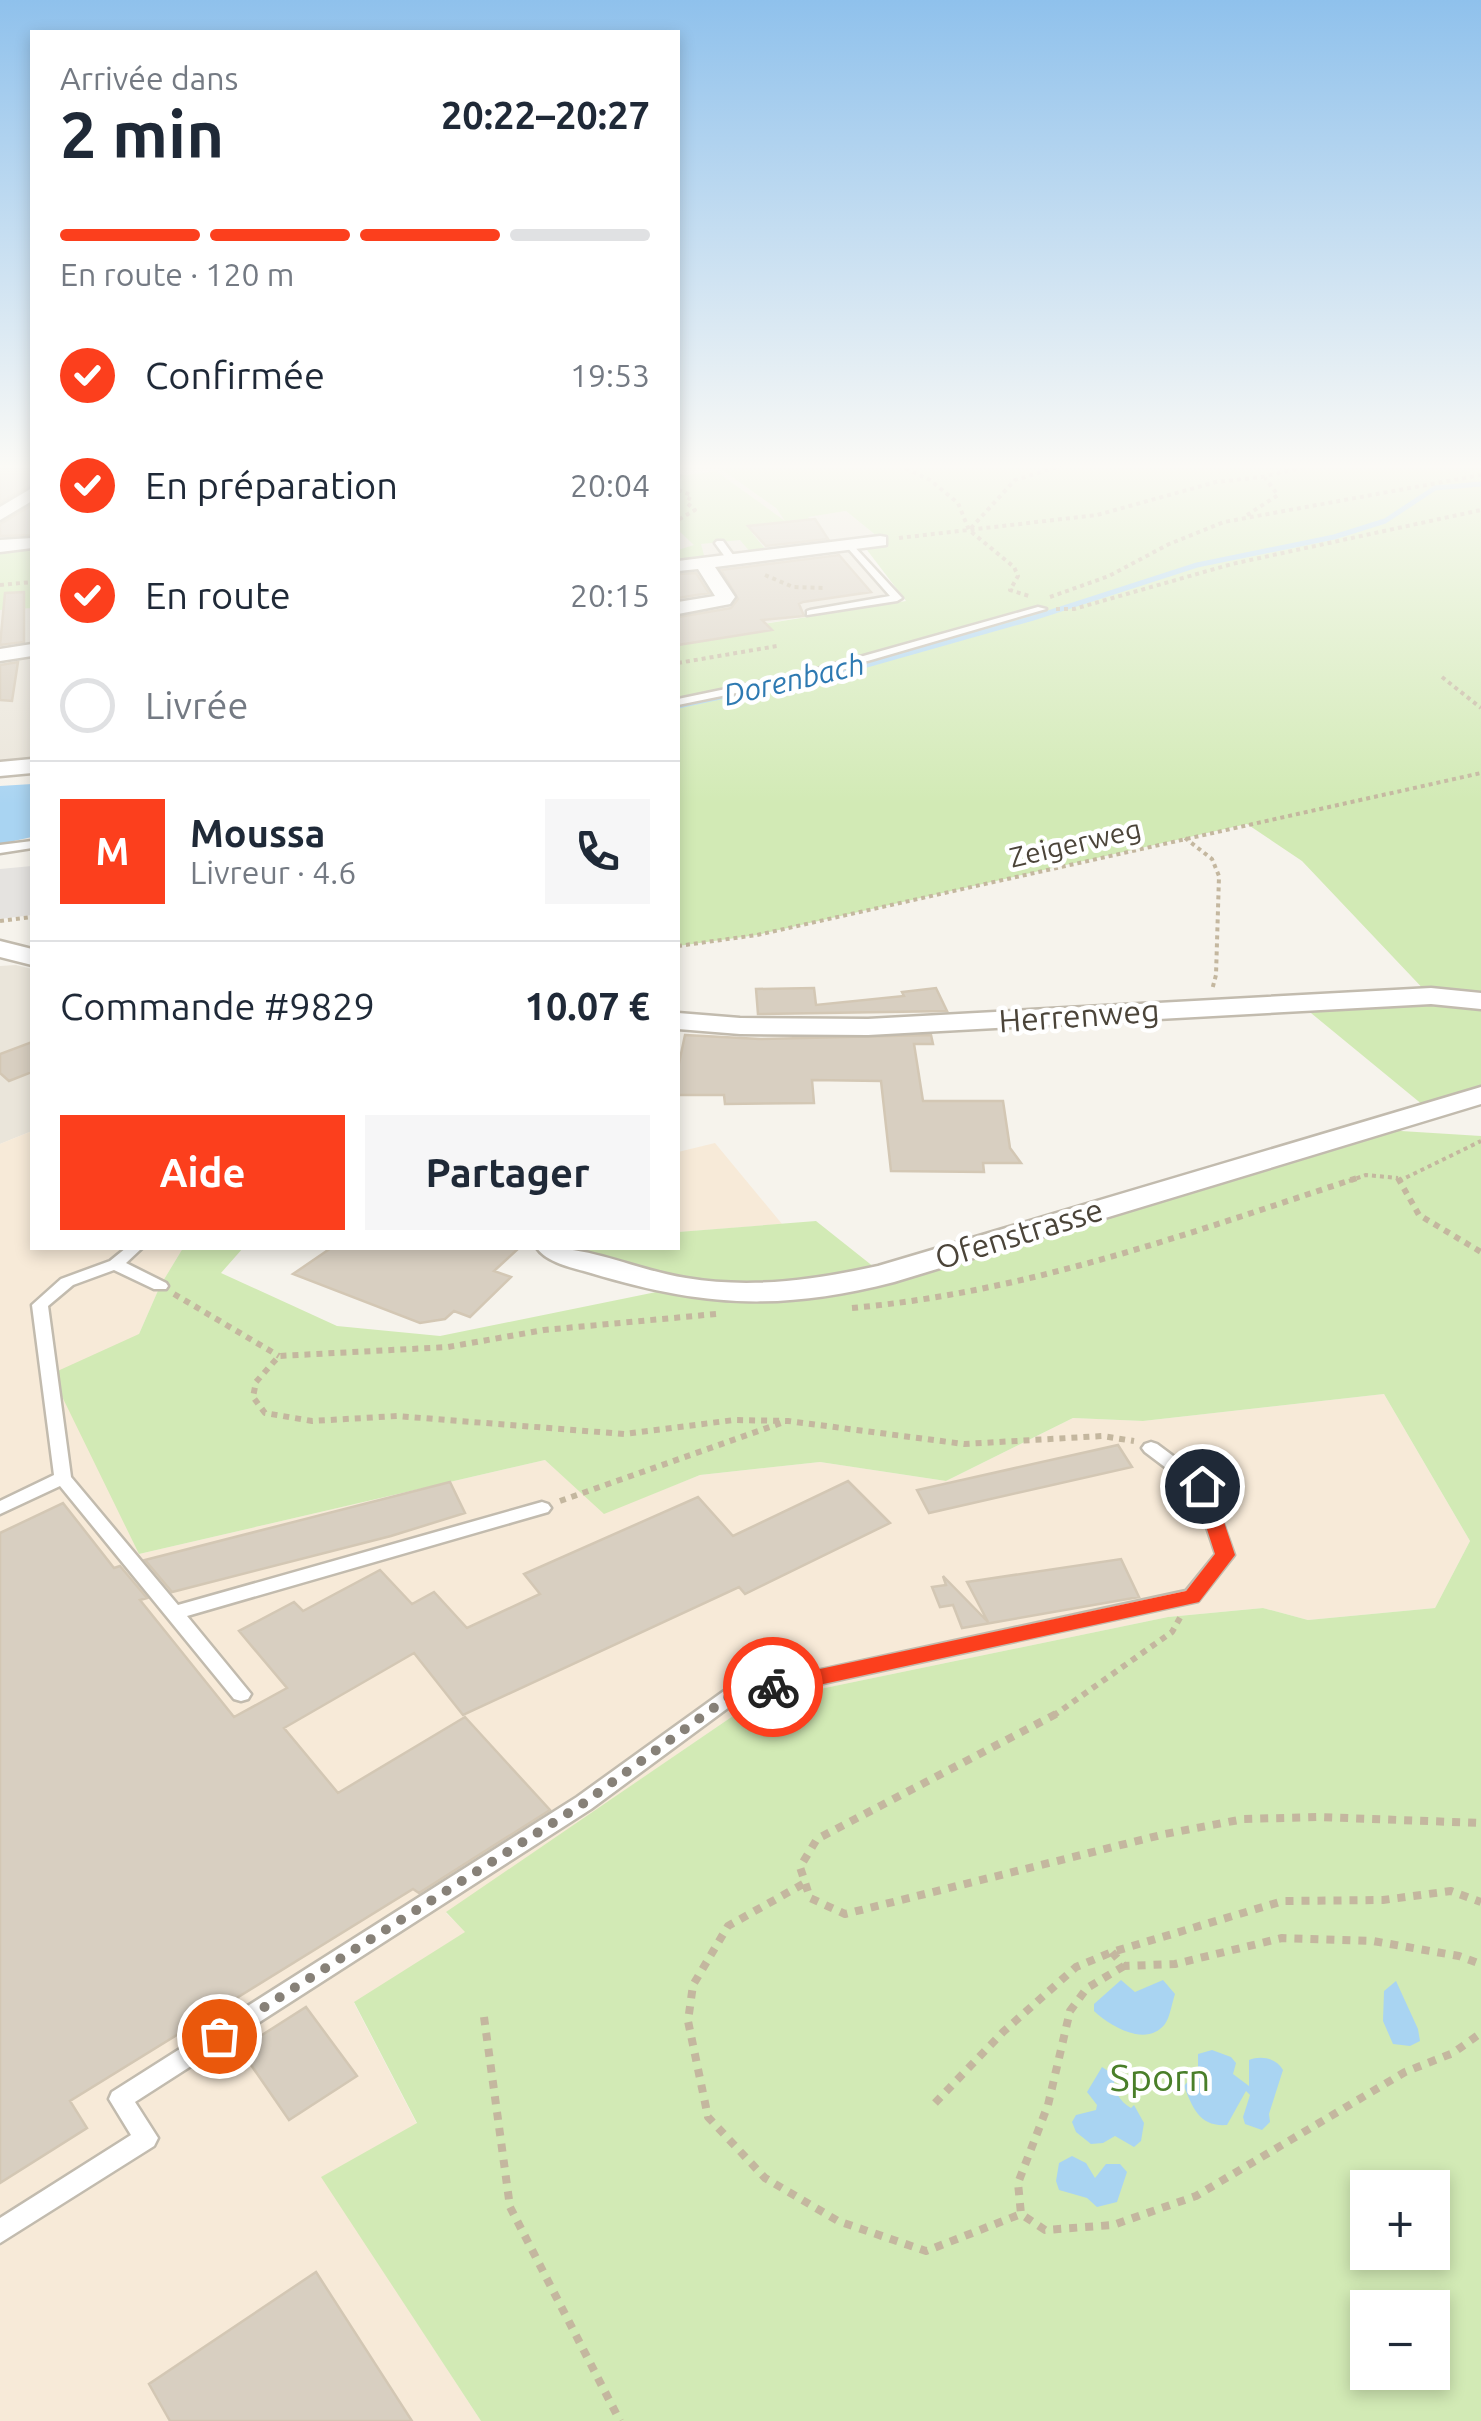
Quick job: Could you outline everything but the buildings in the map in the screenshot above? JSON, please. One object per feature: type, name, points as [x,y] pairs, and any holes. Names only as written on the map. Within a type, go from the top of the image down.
[{"type":"street","points":[[680,608],[723,600],[711,578]]},
{"type":"street","points":[[0,655],[30,650]]},
{"type":"street","points":[[0,768],[30,766]]},
{"type":"street","points":[[0,949],[30,956]]},
{"type":"street","name":"Herrenweg","points":[[680,1021],[868,1027],[1431,996],[1481,1002]]},
{"type":"street","name":"Ofenstrasse","points":[[558,1250],[673,1289],[712,1294],[808,1292],[884,1275],[1481,1095]]},
{"type":"lane","points":[[810,613],[897,598],[879,578]]},
{"type":"lane","points":[[680,702],[804,676],[1041,604]]},
{"type":"lane","points":[[0,849],[30,845]]},
{"type":"lane","points":[[132,1250],[115,1264],[67,1282],[40,1306],[63,1478],[240,1694]]},
{"type":"lane","points":[[115,1264],[160,1286]]},
{"type":"lane","points":[[0,2232],[146,2138],[120,2099],[584,1803],[730,1696],[1192,1596],[1225,1555],[1202,1486],[1151,1448]]},
{"type":"lane","points":[[0,1508],[63,1478]]},
{"type":"lane","points":[[174,1613],[542,1508]]},
{"type":"path","points":[[772,578],[793,587],[824,588]]},
{"type":"path","points":[[1017,578],[1010,590],[1024,594]]},
{"type":"path","points":[[1041,604],[1103,578]]},
{"type":"path","points":[[1061,609],[1074,609],[1183,578]]},
{"type":"path","points":[[0,585],[30,582]]},
{"type":"path","points":[[680,663],[777,646]]},
{"type":"path","points":[[1442,677],[1481,708]]},
{"type":"path","name":"Zeigerweg","points":[[680,946],[757,935],[1481,773]]},
{"type":"path","points":[[1186,838],[1212,859],[1219,876],[1216,975],[1207,1007]]},
{"type":"path","points":[[0,921],[30,917]]},
{"type":"path","points":[[849,1308],[908,1305],[1046,1274],[1366,1175],[1398,1178],[1481,1142]]},
{"type":"path","points":[[1398,1178],[1403,1200],[1412,1213],[1481,1252]]},
{"type":"path","points":[[160,1286],[279,1356],[448,1347],[544,1330],[732,1314]]},
{"type":"path","points":[[279,1356],[256,1382],[253,1397],[265,1412],[312,1421],[398,1416],[624,1434],[734,1420],[788,1420],[964,1444],[1102,1436],[1131,1439],[1151,1448]]},
{"type":"path","points":[[542,1508],[788,1420]]},
{"type":"path","points":[[1192,1596],[1172,1632],[1052,1716],[818,1839],[800,1867],[810,1898],[845,1914],[1165,1834],[1244,1819],[1318,1816],[1481,1823]]},
{"type":"path","points":[[804,1883],[728,1926],[693,1985],[688,2021],[708,2116],[765,2178],[838,2221],[926,2251],[1020,2214]]},
{"type":"path","points":[[935,2102],[1002,2032],[1076,1967],[1112,1952],[1282,1901],[1383,1900],[1451,1891],[1481,1902]]},
{"type":"path","points":[[1020,2214],[1018,2183],[1048,2105],[1070,2011],[1086,1988],[1124,1966],[1175,1964],[1282,1938],[1372,1941],[1459,1956],[1481,1964]]},
{"type":"path","points":[[1112,1952],[1124,1966]]},
{"type":"path","points":[[484,2018],[510,2207],[620,2421]]},
{"type":"path","points":[[1020,2214],[1046,2230],[1113,2225],[1196,2196],[1373,2091],[1453,2053],[1481,2034]]},
{"type":"shaded area","points":[[0,578],[30,578],[30,761],[0,763]]},
{"type":"shaded area","points":[[680,578],[871,578],[887,596],[808,610],[810,616],[680,638]]},
{"type":"shaded area","points":[[30,866],[30,915],[0,919],[0,869]]},
{"type":"shaded area","points":[[0,966],[30,968],[30,1132],[0,1144]]},
{"type":"shaded area","points":[[30,1132],[30,1250],[182,1250],[160,1286],[139,1334],[139,1554],[545,1460],[604,1513],[700,1475],[820,1462],[946,1481],[1073,1418],[1143,1421],[1384,1394],[1470,1541],[1435,1608],[1308,1620],[1263,1608],[1168,1617],[752,1703],[446,1913],[466,1932],[354,2003],[417,2124],[322,2177],[481,2421],[0,2421],[0,1144]]},
{"type":"shaded area","points":[[715,1143],[782,1224],[680,1232],[680,1152]]},
{"type":"green space","points":[[0,578],[30,578],[30,608],[0,610]]},
{"type":"green space","points":[[888,578],[1481,578],[1481,1095],[1429,1110],[1300,1004],[1430,996],[1302,861],[1247,824],[757,935],[680,946],[680,638],[906,601]]},
{"type":"green space","name":"Sporn","points":[[1392,1122],[1401,1131],[1481,1136],[1481,2421],[481,2421],[321,2177],[417,2123],[354,2002],[465,1932],[446,1912],[752,1703],[1168,1617],[1263,1608],[1308,1620],[1435,1608],[1470,1541],[1384,1394],[1143,1421],[1073,1418],[946,1481],[820,1462],[700,1475],[604,1514],[545,1460],[139,1554],[51,1374],[139,1334],[160,1286],[182,1250],[241,1250],[221,1273],[337,1326],[440,1336],[671,1289],[558,1250],[680,1250],[680,1232],[816,1221],[884,1275]]},
{"type":"water","points":[[30,784],[30,837],[0,844],[0,786]]},
{"type":"water","points":[[1121,1980],[1135,1992],[1163,1980],[1175,1994],[1167,2021],[1157,2031],[1128,2032],[1094,2011],[1094,2004]]},
{"type":"water","points":[[1396,1981],[1418,2029],[1420,2041],[1410,2046],[1393,2044],[1383,2021],[1384,1991]]},
{"type":"water","points":[[1212,2050],[1231,2057],[1236,2063],[1233,2074],[1249,2086],[1249,2060],[1268,2059],[1283,2070],[1270,2122],[1262,2130],[1245,2124],[1243,2117],[1250,2095],[1246,2091],[1227,2125],[1210,2123],[1194,2109],[1184,2086],[1198,2070],[1198,2054]]},
{"type":"water","points":[[1102,2067],[1114,2075],[1120,2098],[1131,2108],[1134,2105],[1144,2123],[1141,2141],[1134,2147],[1115,2136],[1091,2144],[1076,2132],[1072,2122],[1076,2115],[1096,2110],[1097,2105],[1087,2092]]},
{"type":"water","points":[[1072,2156],[1086,2163],[1095,2178],[1106,2164],[1120,2164],[1127,2172],[1117,2202],[1097,2207],[1087,2198],[1059,2190],[1059,2163]]},
{"type":"waterway","name":"Dorenbach","points":[[680,706],[856,668],[1157,578]]},
{"type":"way so far","points":[[219,2036],[584,1803],[730,1696],[773,1687]]},
{"type":"route","points":[[773,1687],[1192,1596],[1225,1555],[1202,1486]]}]
